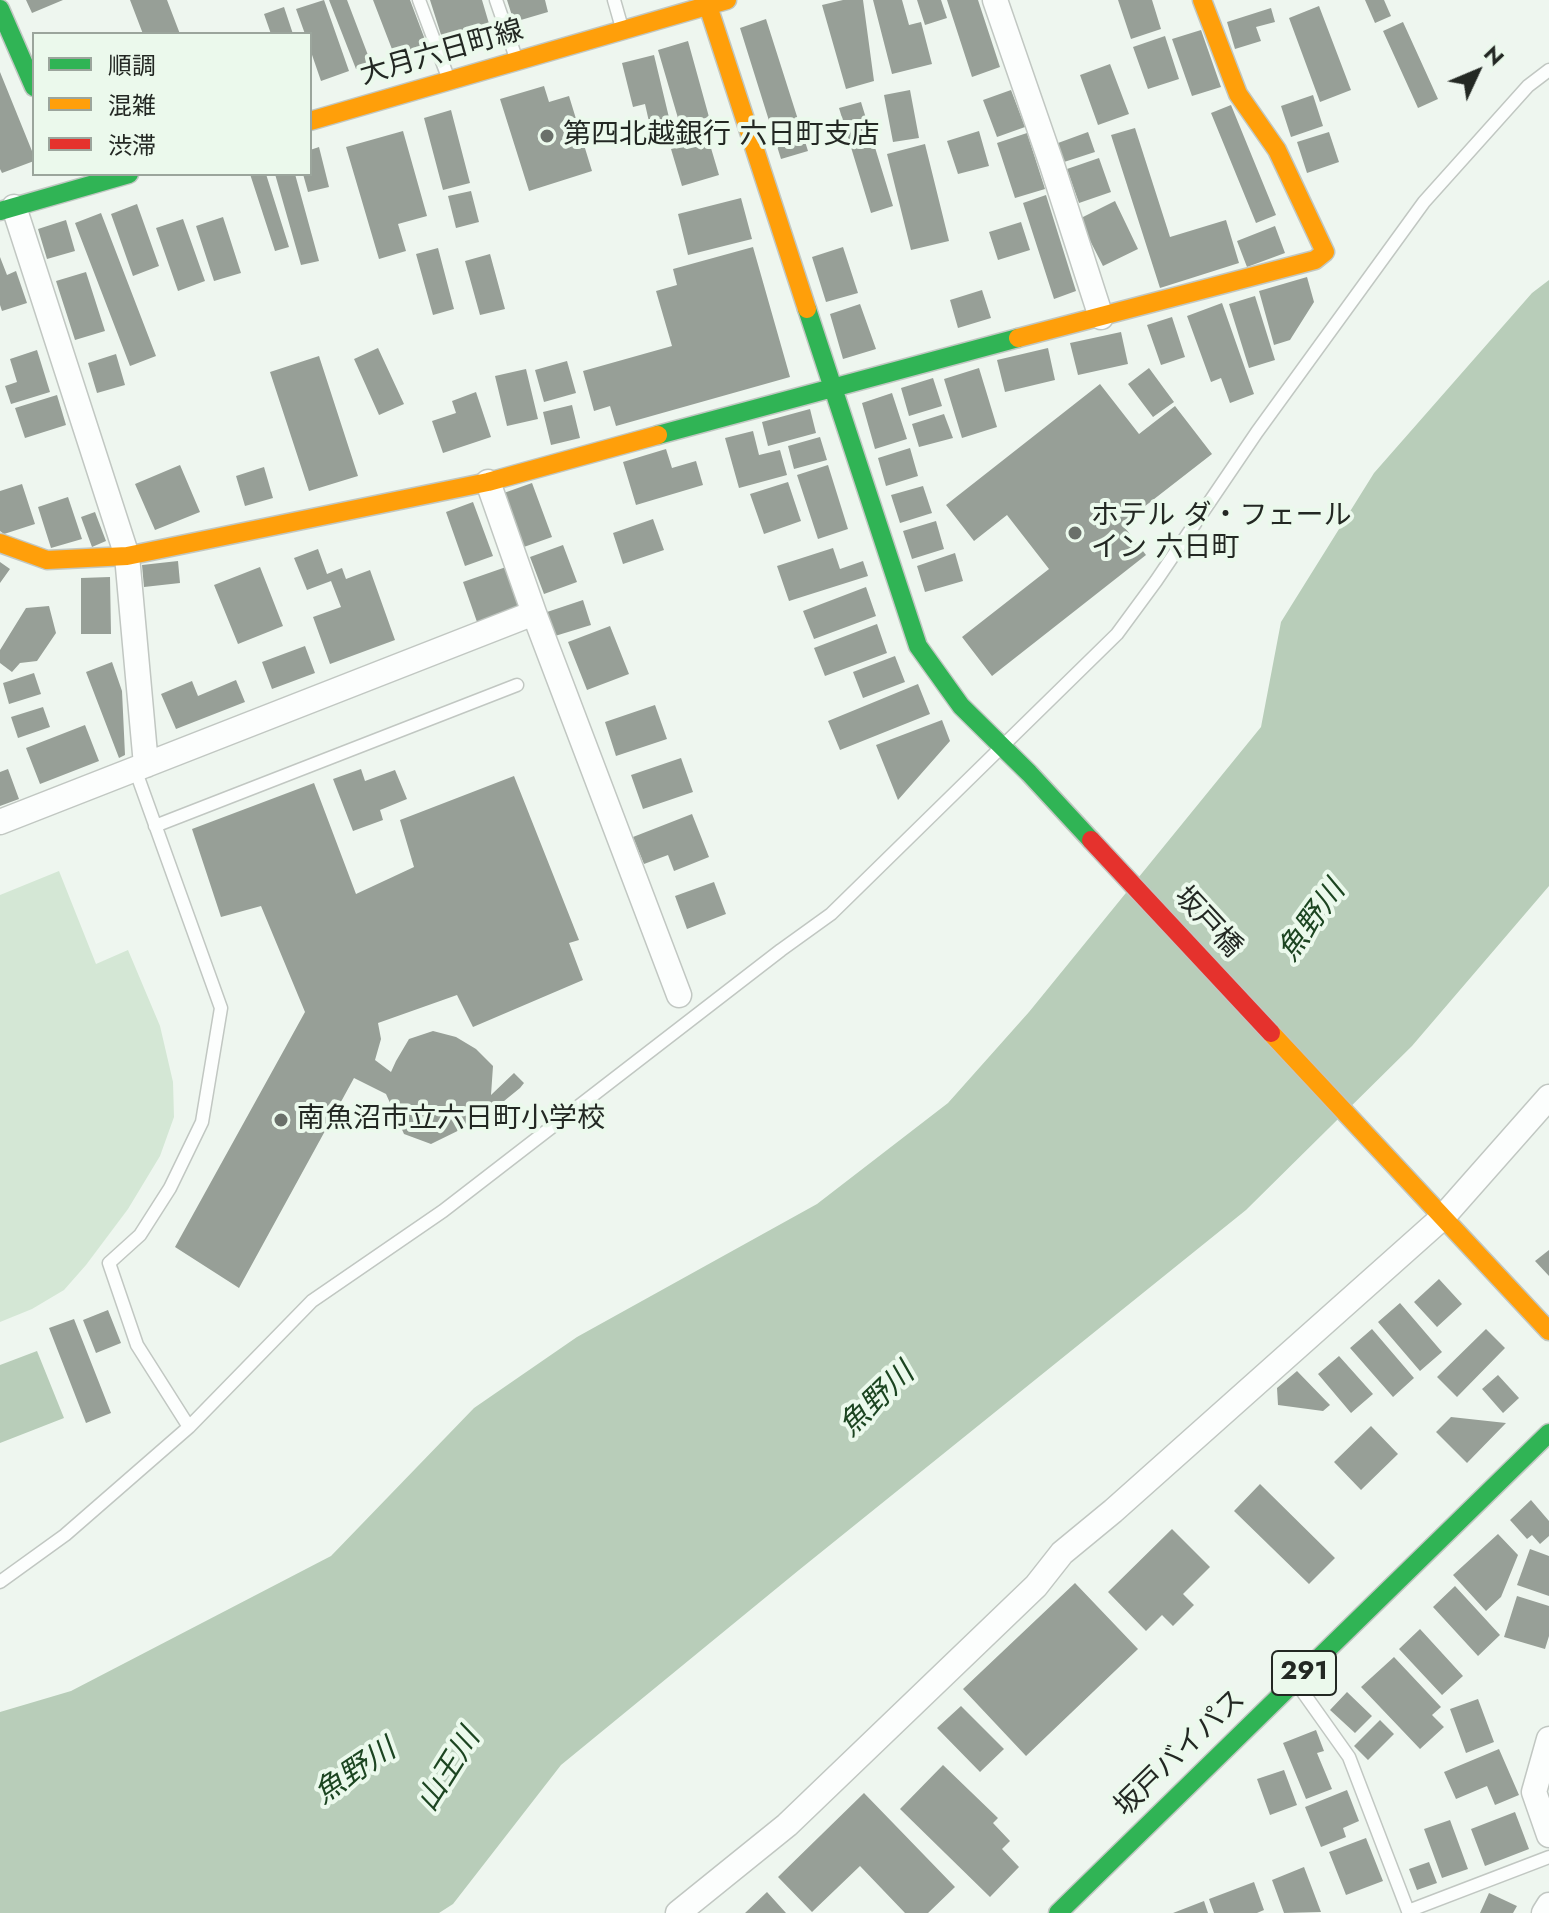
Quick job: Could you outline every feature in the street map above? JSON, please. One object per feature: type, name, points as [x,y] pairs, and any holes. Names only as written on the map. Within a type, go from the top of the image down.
[{"type":"main road","name":"大月六日町線","points":[[312,120],[728,0]]},
{"type":"main road","points":[[0,543],[47,560],[127,556],[488,482],[1315,260],[1325,252],[1277,150],[1238,94],[1202,0]]},
{"type":"main road","name":"坂戸橋","points":[[708,6],[918,646],[961,706],[1029,773],[1549,1331]]},
{"type":"main road","points":[[0,9],[32,82]]},
{"type":"main road","points":[[7,209],[74,181],[113,176]]},
{"type":"main road","name":"坂戸バイパス","points":[[1068,1909],[1549,1433]]},
{"type":"street","points":[[995,0],[1101,317]]},
{"type":"street","points":[[7,209],[127,556],[140,767]]},
{"type":"street","points":[[488,482],[534,613],[679,995]]},
{"type":"street","points":[[0,822],[534,613]]},
{"type":"street","points":[[678,1913],[787,1825],[1036,1586],[1062,1553],[1443,1217],[1549,1097]]},
{"type":"street","points":[[1549,1739],[1534,1792],[1549,1835]]},
{"type":"street","points":[[1544,1913],[1549,1905]]},
{"type":"lane","points":[[419,0],[449,81]]},
{"type":"lane","points":[[496,0],[517,61]]},
{"type":"lane","points":[[614,0],[623,31]]},
{"type":"lane","points":[[0,1582],[65,1535],[189,1427],[312,1301],[443,1211],[831,914],[1117,634],[1257,432],[1424,202],[1528,86],[1549,70]]},
{"type":"lane","points":[[155,826],[517,685]]},
{"type":"lane","points":[[140,767],[155,826],[221,1008],[202,1122],[170,1188],[140,1235],[109,1263],[137,1345],[189,1427]]},
{"type":"lane","points":[[1295,1681],[1349,1757],[1408,1911],[1549,1857]]},
{"type":"shaded area","points":[[59,871],[96,964],[128,950],[160,1026],[173,1082],[174,1117],[160,1156],[128,1209],[86,1265],[64,1290],[32,1309],[0,1322],[0,895]]},
{"type":"water","points":[[1549,280],[1549,886],[1412,1046],[1246,1210],[561,1765],[453,1904],[439,1913],[0,1913],[0,1712],[71,1691],[331,1556],[474,1408],[577,1337],[817,1204],[948,1103],[1029,1012],[1261,727],[1281,622],[1374,473],[1532,293]]},
{"type":"water","points":[[37,1351],[64,1418],[0,1443],[0,1365]]},
{"type":"building","points":[[26,0],[63,0],[32,13]]},
{"type":"building","points":[[130,0],[167,0],[179,32],[142,32]]},
{"type":"building","points":[[324,0],[349,71],[321,81],[312,55],[312,32],[304,32],[296,9]]},
{"type":"building","points":[[329,0],[347,0],[371,63],[356,69]]},
{"type":"building","points":[[373,0],[410,0],[427,45],[395,57]]},
{"type":"building","points":[[430,0],[482,0],[490,27],[443,41]]},
{"type":"building","points":[[507,0],[545,0],[548,12],[514,22]]},
{"type":"building","points":[[843,0],[863,0],[874,81],[846,89],[822,5]]},
{"type":"building","points":[[873,0],[902,0],[909,25],[921,22],[932,64],[892,74]]},
{"type":"building","points":[[917,0],[941,0],[947,18],[925,25]]},
{"type":"building","points":[[947,0],[978,0],[1000,67],[972,77]]},
{"type":"building","points":[[1118,0],[1152,0],[1161,29],[1131,39]]},
{"type":"building","points":[[1365,0],[1384,0],[1391,16],[1375,23]]},
{"type":"building","points":[[1319,6],[1351,90],[1320,102],[1289,18]]},
{"type":"building","points":[[284,7],[292,32],[270,32],[264,14]]},
{"type":"building","points":[[1271,8],[1275,22],[1256,27],[1261,41],[1235,49],[1227,22]]},
{"type":"building","points":[[766,19],[808,151],[781,159],[740,28]]},
{"type":"building","points":[[1403,22],[1438,99],[1418,108],[1383,31]]},
{"type":"building","points":[[1201,30],[1221,87],[1192,96],[1172,39]]},
{"type":"building","points":[[1165,36],[1179,79],[1148,89],[1133,47]]},
{"type":"building","points":[[688,41],[709,117],[680,125],[658,50]]},
{"type":"building","points":[[654,55],[672,130],[652,135],[645,104],[633,107],[622,63]]},
{"type":"building","points":[[1110,64],[1129,114],[1098,125],[1080,75]]},
{"type":"building","points":[[0,72],[32,151],[32,162],[2,173]]},
{"type":"building","name":"第四北越銀行 六日町支店","points":[[544,86],[549,102],[569,96],[592,171],[529,191],[500,99]]},
{"type":"building","points":[[910,90],[919,138],[893,142],[884,95]]},
{"type":"building","points":[[1011,90],[1025,127],[997,137],[983,100]]},
{"type":"building","points":[[1313,95],[1323,126],[1291,137],[1281,106]]},
{"type":"building","points":[[861,102],[893,206],[871,213],[839,108]]},
{"type":"building","points":[[1231,105],[1276,215],[1256,223],[1211,113]]},
{"type":"building","points":[[451,110],[470,183],[443,190],[424,118]]},
{"type":"building","points":[[1135,128],[1170,237],[1226,220],[1239,263],[1160,288],[1111,135]]},
{"type":"building","points":[[403,131],[427,216],[398,224],[406,251],[379,259],[346,147]]},
{"type":"building","points":[[979,131],[989,166],[958,174],[947,141]]},
{"type":"building","points":[[1088,132],[1095,152],[1064,162],[1058,143]]},
{"type":"building","points":[[1329,132],[1339,162],[1307,173],[1297,142]]},
{"type":"building","points":[[1027,133],[1045,189],[1015,198],[997,143]]},
{"type":"building","points":[[708,138],[719,175],[682,186],[671,149]]},
{"type":"building","points":[[925,144],[949,241],[911,250],[887,154]]},
{"type":"building","points":[[319,147],[329,187],[308,192],[304,176],[312,176],[312,149]]},
{"type":"building","points":[[1099,158],[1111,192],[1079,203],[1067,169]]},
{"type":"building","points":[[251,176],[267,176],[289,247],[275,251]]},
{"type":"building","points":[[276,176],[296,176],[319,261],[301,265]]},
{"type":"building","points":[[471,191],[479,222],[456,228],[448,196]]},
{"type":"building","points":[[1046,195],[1076,291],[1054,299],[1023,203]]},
{"type":"building","points":[[741,198],[752,239],[688,255],[678,214]]},
{"type":"building","points":[[1115,201],[1138,249],[1103,266],[1079,219]]},
{"type":"building","points":[[137,204],[159,266],[133,276],[111,214]]},
{"type":"building","points":[[101,213],[156,356],[130,366],[75,223]]},
{"type":"building","points":[[223,217],[241,273],[214,281],[196,226]]},
{"type":"building","points":[[183,219],[205,281],[178,291],[156,228]]},
{"type":"building","points":[[66,220],[75,251],[47,259],[38,229]]},
{"type":"building","points":[[1021,222],[1030,250],[998,260],[989,232]]},
{"type":"building","points":[[1275,226],[1285,253],[1247,267],[1237,241]]},
{"type":"building","points":[[753,247],[790,377],[616,426],[610,406],[594,411],[583,371],[672,346],[656,291],[677,285],[673,269]]},
{"type":"building","points":[[843,247],[858,293],[826,302],[812,257]]},
{"type":"building","points":[[438,248],[454,309],[433,315],[416,254]]},
{"type":"building","points":[[490,254],[505,309],[480,315],[465,261]]},
{"type":"building","points":[[0,257],[7,275],[16,271],[27,303],[2,311],[0,305]]},
{"type":"building","points":[[86,272],[105,331],[75,340],[56,281]]},
{"type":"building","points":[[1307,277],[1314,302],[1290,340],[1274,345],[1259,291]]},
{"type":"building","points":[[982,290],[991,318],[958,328],[950,300]]},
{"type":"building","points":[[1255,296],[1275,360],[1249,368],[1229,304]]},
{"type":"building","points":[[1222,303],[1254,394],[1230,403],[1221,378],[1211,382],[1187,316]]},
{"type":"building","points":[[860,304],[876,349],[843,359],[830,314]]},
{"type":"building","points":[[1172,317],[1185,357],[1161,365],[1147,325]]},
{"type":"building","points":[[1121,332],[1128,364],[1078,375],[1070,343]]},
{"type":"building","points":[[378,348],[404,404],[379,415],[354,359]]},
{"type":"building","points":[[1048,348],[1055,380],[1005,392],[997,360]]},
{"type":"building","points":[[37,350],[50,392],[11,404],[5,386],[17,382],[10,359]]},
{"type":"building","points":[[116,354],[125,385],[97,393],[88,363]]},
{"type":"building","points":[[319,356],[358,476],[309,491],[270,372]]},
{"type":"building","points":[[567,361],[576,393],[544,402],[535,370]]},
{"type":"building","points":[[979,368],[997,427],[962,438],[944,379]]},
{"type":"building","points":[[1149,368],[1174,402],[1153,417],[1128,384]]},
{"type":"building","points":[[526,369],[538,419],[507,426],[495,376]]},
{"type":"building","points":[[933,378],[942,406],[909,416],[901,388]]},
{"type":"building","name":"ホテル ダ・フェール イン 六日町","points":[[1100,384],[1139,434],[1175,406],[1212,454],[1122,524],[1146,555],[992,676],[962,637],[1049,569],[1007,515],[974,541],[946,505]]},
{"type":"building","points":[[476,392],[491,437],[443,453],[432,421],[456,413],[452,401]]},
{"type":"building","points":[[892,393],[907,439],[875,449],[862,403]]},
{"type":"building","points":[[57,395],[66,425],[25,438],[15,408]]},
{"type":"building","points":[[572,405],[580,438],[551,445],[543,412]]},
{"type":"building","points":[[810,409],[816,433],[768,446],[762,422]]},
{"type":"building","points":[[944,414],[953,438],[919,447],[912,424]]},
{"type":"building","points":[[753,431],[759,455],[780,450],[787,475],[739,488],[725,438]]},
{"type":"building","points":[[820,437],[827,460],[794,469],[788,446]]},
{"type":"building","points":[[910,448],[918,476],[886,486],[878,458]]},
{"type":"building","points":[[666,449],[672,468],[696,461],[703,485],[636,505],[623,462]]},
{"type":"building","points":[[180,465],[200,512],[155,530],[135,484]]},
{"type":"building","points":[[828,465],[848,529],[818,539],[797,475]]},
{"type":"building","points":[[264,467],[273,498],[245,506],[236,476]]},
{"type":"building","points":[[788,482],[801,521],[764,534],[750,494]]},
{"type":"building","points":[[532,483],[552,537],[521,548],[501,494]]},
{"type":"building","points":[[22,484],[35,524],[4,534],[0,531],[0,491]]},
{"type":"building","points":[[923,486],[932,513],[900,523],[891,495]]},
{"type":"building","points":[[68,497],[82,539],[51,548],[38,507]]},
{"type":"building","points":[[473,502],[493,556],[465,566],[446,512]]},
{"type":"building","points":[[95,512],[106,541],[92,547],[81,517]]},
{"type":"building","points":[[653,519],[664,550],[623,564],[613,533]]},
{"type":"building","points":[[936,521],[944,549],[912,559],[903,531]]},
{"type":"building","points":[[563,545],[577,582],[544,594],[530,557]]},
{"type":"building","points":[[833,548],[840,569],[863,561],[868,576],[789,601],[777,566]]},
{"type":"building","points":[[318,549],[327,574],[342,568],[346,579],[370,570],[395,640],[330,664],[313,617],[341,607],[331,581],[307,590],[294,558]]},
{"type":"building","points":[[955,553],[963,581],[925,592],[917,566]]},
{"type":"building","points":[[178,561],[180,583],[144,587],[142,565]]},
{"type":"building","points":[[0,562],[10,569],[0,583]]},
{"type":"building","points":[[260,567],[283,626],[238,644],[214,585]]},
{"type":"building","points":[[506,567],[520,607],[477,622],[463,582]]},
{"type":"building","points":[[110,577],[111,634],[81,634],[81,578]]},
{"type":"building","points":[[866,587],[876,616],[814,639],[803,611]]},
{"type":"building","points":[[583,600],[591,625],[555,636],[547,612]]},
{"type":"building","points":[[49,606],[56,633],[37,661],[20,663],[12,672],[0,663],[0,650],[26,608]]},
{"type":"building","points":[[877,624],[887,653],[825,676],[814,648]]},
{"type":"building","points":[[610,626],[629,674],[587,690],[568,642]]},
{"type":"building","points":[[305,646],[315,673],[272,689],[262,662]]},
{"type":"building","points":[[895,656],[905,682],[863,698],[853,672]]},
{"type":"building","points":[[112,662],[122,691],[125,755],[119,758],[86,672]]},
{"type":"building","points":[[34,673],[41,694],[9,704],[3,683]]},
{"type":"building","points":[[236,680],[245,702],[176,729],[161,694],[192,681],[198,696]]},
{"type":"building","points":[[918,684],[930,714],[840,750],[828,721]]},
{"type":"building","points":[[655,705],[667,739],[616,756],[605,722]]},
{"type":"building","points":[[43,707],[50,727],[18,738],[11,717]]},
{"type":"building","points":[[942,720],[950,741],[898,800],[876,745]]},
{"type":"building","points":[[85,725],[99,761],[40,784],[26,748]]},
{"type":"building","points":[[681,758],[693,792],[643,809],[631,775]]},
{"type":"building","points":[[8,769],[19,799],[0,806],[0,772]]},
{"type":"building","points":[[361,769],[365,781],[395,770],[407,799],[380,810],[383,820],[353,831],[333,779]]},
{"type":"building","points":[[514,776],[579,940],[569,943],[583,980],[473,1027],[457,995],[378,1023],[381,1039],[375,1060],[391,1072],[409,1039],[433,1031],[456,1037],[476,1049],[493,1066],[491,1095],[514,1073],[524,1083],[482,1119],[431,1144],[404,1134],[386,1094],[354,1078],[239,1288],[175,1247],[305,1012],[261,906],[221,917],[192,829],[314,783],[356,894],[414,867],[400,820]]},
{"type":"building","points":[[692,814],[709,857],[674,871],[668,855],[644,864],[633,837]]},
{"type":"building","points":[[714,882],[726,914],[687,929],[675,896]]},
{"type":"building","points":[[1549,1250],[1549,1276],[1535,1261]]},
{"type":"building","points":[[1439,1279],[1462,1304],[1437,1327],[1414,1302]]},
{"type":"building","points":[[1400,1303],[1442,1352],[1420,1371],[1378,1322]]},
{"type":"building","points":[[108,1310],[121,1343],[96,1353],[83,1320]]},
{"type":"building","points":[[74,1319],[111,1413],[86,1423],[49,1328]]},
{"type":"building","points":[[1372,1329],[1414,1378],[1393,1397],[1350,1348]]},
{"type":"building","points":[[1486,1329],[1505,1348],[1457,1397],[1437,1377]]},
{"type":"building","points":[[1339,1356],[1373,1394],[1351,1413],[1318,1374]]},
{"type":"building","points":[[1297,1371],[1330,1405],[1323,1411],[1278,1405],[1277,1388]]},
{"type":"building","points":[[1498,1375],[1519,1398],[1503,1413],[1482,1389]]},
{"type":"building","points":[[1451,1417],[1506,1423],[1467,1463],[1436,1432]]},
{"type":"building","points":[[1371,1426],[1398,1454],[1361,1490],[1334,1462]]},
{"type":"building","points":[[1260,1484],[1335,1558],[1309,1584],[1234,1511]]},
{"type":"building","points":[[1531,1500],[1549,1521],[1549,1536],[1540,1544],[1532,1535],[1527,1539],[1510,1520]]},
{"type":"building","points":[[1172,1529],[1210,1567],[1183,1594],[1194,1605],[1173,1626],[1162,1615],[1146,1631],[1108,1592]]},
{"type":"building","points":[[1498,1534],[1518,1555],[1501,1597],[1486,1611],[1453,1575]]},
{"type":"building","points":[[1530,1549],[1549,1556],[1549,1596],[1517,1585]]},
{"type":"building","points":[[1075,1583],[1138,1649],[1026,1756],[963,1689]]},
{"type":"building","points":[[1455,1586],[1500,1635],[1478,1656],[1433,1607]]},
{"type":"building","points":[[1517,1596],[1549,1606],[1549,1636],[1545,1649],[1504,1637]]},
{"type":"building","points":[[1420,1629],[1463,1676],[1442,1695],[1399,1649]]},
{"type":"building","points":[[1394,1657],[1441,1707],[1432,1715],[1444,1727],[1420,1749],[1361,1687]]},
{"type":"building","points":[[1347,1692],[1372,1716],[1355,1733],[1330,1710]]},
{"type":"building","points":[[1478,1699],[1494,1742],[1466,1753],[1450,1709]]},
{"type":"building","points":[[961,1706],[1004,1749],[980,1772],[937,1728]]},
{"type":"building","points":[[1380,1720],[1394,1734],[1368,1760],[1354,1746]]},
{"type":"building","points":[[1316,1730],[1324,1751],[1317,1753],[1332,1789],[1306,1799],[1283,1743]]},
{"type":"building","points":[[1499,1749],[1519,1795],[1495,1805],[1487,1786],[1456,1799],[1444,1772]]},
{"type":"building","points":[[943,1765],[998,1818],[993,1823],[1010,1841],[1002,1849],[1019,1867],[990,1897],[900,1809]]},
{"type":"building","points":[[1284,1770],[1297,1805],[1270,1815],[1257,1779]]},
{"type":"building","points":[[1347,1790],[1359,1821],[1343,1828],[1346,1837],[1321,1847],[1305,1807]]},
{"type":"building","points":[[864,1793],[955,1887],[928,1913],[905,1913],[860,1866],[812,1912],[778,1877]]},
{"type":"building","points":[[1515,1812],[1529,1849],[1485,1866],[1471,1829]]},
{"type":"building","points":[[1450,1820],[1468,1869],[1442,1878],[1424,1829]]},
{"type":"building","points":[[1366,1838],[1383,1881],[1346,1895],[1329,1852]]},
{"type":"building","points":[[1429,1862],[1437,1883],[1417,1890],[1409,1869]]},
{"type":"building","points":[[1304,1867],[1321,1912],[1284,1913],[1272,1880]]},
{"type":"building","points":[[1254,1882],[1264,1910],[1257,1913],[1214,1913],[1209,1899]]},
{"type":"building","points":[[767,1892],[786,1913],[745,1913]]},
{"type":"building","points":[[1489,1893],[1517,1906],[1513,1913],[1480,1913]]},
{"type":"building","points":[[1204,1901],[1208,1913],[1173,1913]]},
{"type":"traffic: fast","points":[[0,9],[32,82]]},
{"type":"traffic: fast","points":[[0,211],[122,176]]},
{"type":"traffic: fast","points":[[807,309],[918,646],[961,706],[1091,840]]},
{"type":"traffic: fast","points":[[658,435],[1018,338]]},
{"type":"traffic: fast","points":[[1058,1913],[1549,1433]]},
{"type":"traffic: slow","points":[[312,120],[727,0]]},
{"type":"traffic: slow","points":[[1018,338],[1315,260],[1325,252],[1277,150],[1238,94],[1202,0]]},
{"type":"traffic: slow","points":[[708,6],[807,309]]},
{"type":"traffic: slow","points":[[0,543],[47,560],[127,556],[488,482],[658,435]]},
{"type":"traffic: slow","points":[[1271,1033],[1549,1331]]},
{"type":"traffic: jam","points":[[1091,840],[1271,1033]]},
{"type":"place","name":"第四北越銀行 六日町支店","points":[[547,136]]},
{"type":"place","name":"ホテル ダ・フェール イン 六日町","points":[[1075,533]]},
{"type":"place","name":"南魚沼市立六日町小学校","points":[[281,1120]]},
{"type":"water label","name":"魚野川","points":[[1313,922]]},
{"type":"water label","name":"魚野川","points":[[878,1401]]},
{"type":"water label","name":"山王川","points":[[450,1771]]},
{"type":"water label","name":"魚野川","points":[[356,1773]]}]
